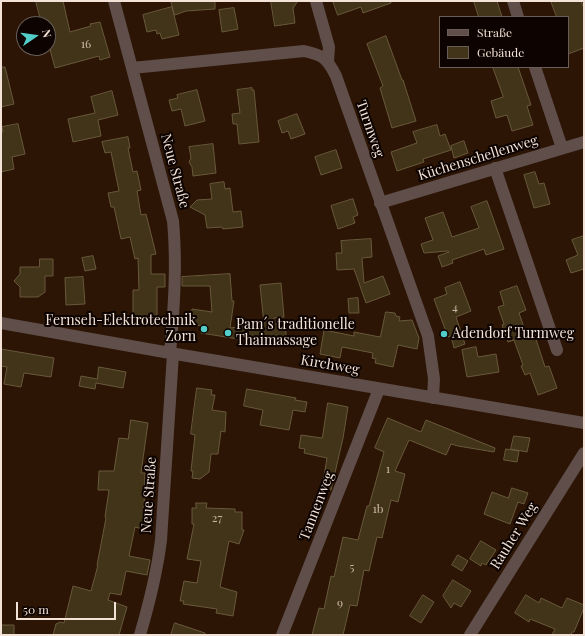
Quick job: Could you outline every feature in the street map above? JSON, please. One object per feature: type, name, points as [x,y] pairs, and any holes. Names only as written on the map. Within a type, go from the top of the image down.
[{"type":"street","name":"Neue Straße","points":[[114,1],[173,221],[174,238],[172,354],[164,505],[159,561],[152,594],[140,635]]},
{"type":"street","points":[[132,68],[304,51],[317,54],[328,62],[330,47],[316,1]]},
{"type":"street","points":[[513,1],[518,16]]},
{"type":"street","name":"Turmweg","points":[[328,62],[336,76],[428,336],[434,379],[433,398]]},
{"type":"street","points":[[535,68],[562,148]]},
{"type":"street","name":"Küchenschellenweg","points":[[380,203],[584,142]]},
{"type":"street","points":[[495,168],[557,350]]},
{"type":"street","name":"Kirchweg","points":[[1,323],[172,354],[584,424]]},
{"type":"street","name":"Tannenweg","points":[[282,635],[379,389]]},
{"type":"street","name":"Rauher Weg","points":[[470,635],[584,453]]},
{"type":"building","points":[[36,1],[63,1],[70,32],[91,26],[90,24],[100,22],[110,57],[100,60],[99,56],[55,68],[52,56],[56,56],[56,16],[40,16]]},
{"type":"building","points":[[171,1],[215,1],[215,9],[186,11],[175,15]]},
{"type":"building","points":[[271,1],[298,1],[293,8],[295,23],[275,26]]},
{"type":"building","points":[[333,1],[391,1],[391,3],[363,13],[361,7],[338,15]]},
{"type":"building","points":[[474,1],[497,1],[502,16],[479,16]]},
{"type":"building","points":[[551,1],[581,1],[584,8],[584,48],[569,54],[569,16],[557,16]]},
{"type":"building","points":[[172,7],[179,35],[162,39],[160,33],[157,34],[156,30],[147,32],[143,15]]},
{"type":"building","points":[[234,8],[238,29],[222,32],[219,10]]},
{"type":"building","points":[[386,36],[403,80],[416,121],[392,128],[380,88],[383,86],[367,44]]},
{"type":"building","points":[[1,67],[5,67],[14,104],[1,107]]},
{"type":"building","points":[[493,68],[518,68],[531,105],[527,106],[533,125],[512,131],[507,115],[496,118],[491,101],[503,97]]},
{"type":"building","points":[[252,88],[252,90],[254,90],[259,142],[239,144],[237,124],[233,124],[232,114],[240,113],[237,90]]},
{"type":"building","points":[[197,90],[205,121],[185,126],[181,109],[172,111],[169,100],[178,98],[177,95]]},
{"type":"building","points":[[112,91],[118,115],[98,120],[101,136],[73,142],[68,119],[95,113],[91,97]]},
{"type":"building","points":[[297,114],[305,134],[291,139],[288,131],[282,133],[278,121]]},
{"type":"building","points":[[18,124],[25,154],[12,157],[14,169],[1,172],[2,127]]},
{"type":"building","points":[[437,125],[440,136],[445,134],[451,150],[423,159],[424,162],[397,171],[391,152],[417,143],[413,132]]},
{"type":"building","points":[[128,137],[130,148],[128,148],[133,172],[137,171],[141,190],[137,191],[141,215],[146,214],[156,254],[151,255],[151,274],[165,274],[165,287],[157,287],[157,321],[133,321],[133,290],[139,290],[138,258],[135,259],[130,237],[121,239],[114,207],[111,207],[108,193],[119,191],[111,152],[105,153],[102,142]]},
{"type":"building","points":[[464,141],[468,153],[454,158],[451,146]]},
{"type":"building","points":[[213,144],[216,173],[193,176],[192,167],[189,162],[191,158],[189,147]]},
{"type":"building","points":[[336,150],[342,168],[321,175],[315,157]]},
{"type":"building","points":[[535,172],[539,184],[544,183],[550,204],[534,208],[524,175]]},
{"type":"building","points":[[224,182],[225,189],[230,188],[233,212],[241,211],[243,227],[223,229],[222,227],[207,228],[205,215],[190,207],[197,200],[212,199],[210,184]]},
{"type":"building","points":[[353,199],[358,215],[353,217],[355,223],[338,229],[331,206]]},
{"type":"building","points":[[487,201],[504,249],[486,255],[484,249],[452,260],[453,263],[442,267],[438,256],[449,252],[448,251],[424,253],[421,244],[433,240],[425,218],[443,212],[452,237],[479,228],[471,207]]},
{"type":"building","points":[[584,236],[584,269],[571,273],[566,260],[578,255],[572,240]]},
{"type":"building","points":[[371,239],[372,257],[362,258],[364,283],[383,276],[390,294],[366,303],[354,269],[337,270],[336,253],[342,253],[341,241]]},
{"type":"building","points":[[93,256],[96,269],[85,271],[82,258]]},
{"type":"building","points":[[40,259],[53,259],[53,276],[45,276],[45,292],[38,297],[20,297],[20,287],[14,281],[20,274],[20,267],[39,267]]},
{"type":"building","points":[[230,274],[232,301],[234,301],[230,328],[264,324],[260,285],[281,283],[284,317],[274,318],[273,320],[285,322],[287,346],[272,344],[266,345],[265,336],[238,339],[201,333],[202,326],[190,324],[192,309],[212,312],[210,286],[182,286],[182,277]]},
{"type":"building","points":[[83,277],[85,304],[66,305],[65,278]]},
{"type":"building","points":[[460,282],[471,311],[456,317],[465,344],[454,348],[451,336],[448,337],[434,299],[447,294],[445,288]]},
{"type":"building","points":[[517,286],[526,310],[519,313],[527,336],[534,333],[545,367],[549,366],[557,388],[538,395],[530,373],[525,375],[521,366],[523,365],[514,340],[508,342],[498,307],[504,305],[500,292]]},
{"type":"building","points":[[358,298],[359,313],[349,313],[348,299]]},
{"type":"building","points":[[386,312],[395,313],[396,316],[400,317],[399,321],[412,320],[419,338],[417,349],[398,345],[393,367],[375,363],[376,359],[372,358],[373,353],[342,347],[340,358],[320,354],[324,330],[354,336],[354,332],[380,337]]},
{"type":"building","points":[[476,347],[478,357],[496,354],[499,372],[467,377],[462,350]]},
{"type":"building","points":[[1,349],[54,358],[51,377],[24,373],[21,387],[4,384],[7,367],[1,366]]},
{"type":"building","points":[[99,367],[126,372],[123,388],[96,383],[95,389],[79,386],[81,376],[97,379]]},
{"type":"building","points":[[197,388],[212,390],[211,395],[215,395],[212,410],[226,412],[225,432],[221,431],[218,454],[211,454],[209,472],[200,479],[192,478],[193,471],[191,471],[195,435],[191,434]]},
{"type":"building","points":[[247,389],[296,398],[295,400],[307,402],[305,412],[293,410],[289,430],[260,425],[263,410],[244,406]]},
{"type":"building","points":[[328,403],[348,407],[343,438],[331,490],[322,488],[327,458],[304,453],[305,449],[299,448],[301,435],[322,438]]},
{"type":"building","points":[[388,418],[421,432],[426,420],[495,448],[494,452],[451,444],[446,455],[409,440],[395,471],[405,474],[398,502],[391,500],[382,538],[377,537],[369,571],[364,570],[357,606],[350,605],[343,635],[312,635],[319,608],[324,609],[331,576],[334,577],[343,537],[358,540],[384,452],[375,448]]},
{"type":"building","points":[[131,420],[148,423],[141,473],[145,473],[144,510],[150,510],[147,530],[135,527],[129,556],[150,560],[147,575],[126,571],[121,595],[110,593],[108,600],[127,607],[119,635],[53,635],[56,624],[60,622],[64,623],[73,586],[91,591],[98,565],[109,490],[98,490],[99,471],[114,471],[119,438],[128,439]]},
{"type":"building","points":[[514,436],[530,438],[527,452],[511,449]]},
{"type":"building","points":[[506,449],[519,451],[517,462],[504,460]]},
{"type":"building","points":[[512,488],[528,493],[524,504],[518,502],[510,524],[484,514],[492,492],[508,498]]},
{"type":"building","points":[[196,503],[207,503],[206,508],[235,509],[235,512],[242,512],[242,530],[244,530],[239,544],[229,541],[220,587],[237,592],[233,616],[216,613],[217,609],[183,604],[184,601],[180,601],[184,581],[197,583],[201,561],[187,559],[194,524],[192,524],[192,508],[196,508]]},
{"type":"building","points":[[481,541],[496,550],[486,565],[482,563],[481,566],[470,559]]},
{"type":"building","points":[[458,555],[468,561],[462,571],[452,565]]},
{"type":"building","points":[[453,580],[471,591],[461,607],[454,603],[451,608],[443,596]]},
{"type":"building","points":[[423,595],[434,602],[421,623],[410,616]]},
{"type":"building","points":[[526,595],[539,603],[541,598],[562,608],[567,598],[584,605],[574,632],[572,632],[571,635],[552,635],[555,629],[530,619],[529,622],[515,613]]},
{"type":"building","points":[[175,623],[205,633],[205,635],[171,635]]},
{"type":"building","points":[[1,625],[14,625],[14,635],[1,635]]},
{"type":"place","name":"Fernseh-Elektrotechnik Zorn","points":[[204,329]]},
{"type":"place","name":"Pam´s traditionelle Thaimassage","points":[[228,333]]},
{"type":"place","name":"Adendorf Turmweg","points":[[444,334]]}]
